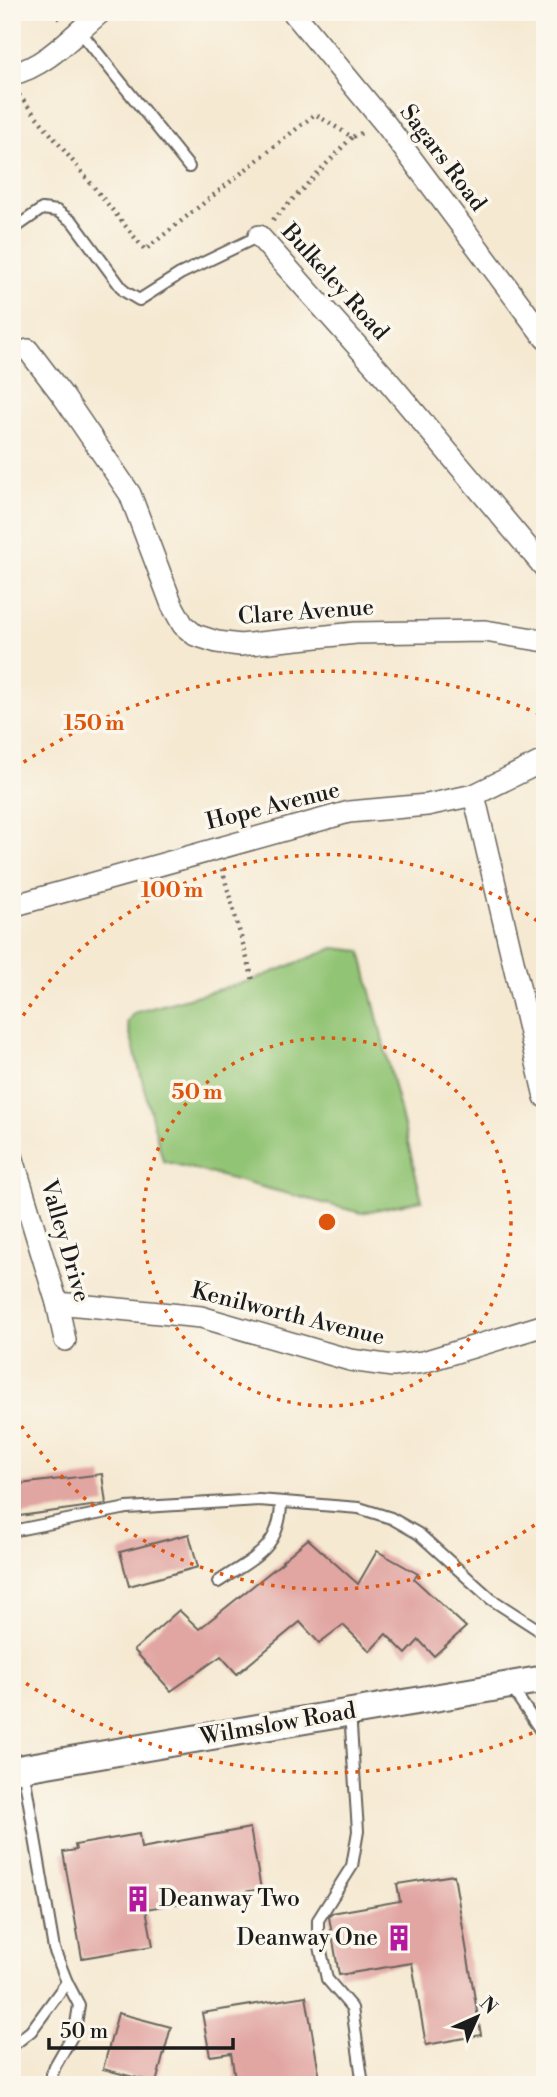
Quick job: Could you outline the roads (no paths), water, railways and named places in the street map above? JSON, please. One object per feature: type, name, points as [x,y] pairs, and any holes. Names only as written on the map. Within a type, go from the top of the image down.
[{"type":"street","points":[[13,81],[101,12]]},
{"type":"street","name":"Sagars Road","points":[[293,12],[387,126],[545,338]]},
{"type":"street","name":"Bulkeley Road","points":[[258,236],[384,376],[545,568]]},
{"type":"street","name":"Clare Avenue","points":[[28,350],[71,406],[130,494],[172,605],[183,625],[195,635],[240,645],[382,632],[485,631],[545,640]]},
{"type":"street","name":"Hope Avenue","points":[[12,906],[349,812],[427,806],[474,794],[545,760]]},
{"type":"street","points":[[474,794],[545,1097]]},
{"type":"street","name":"Valley Drive","points":[[12,1156],[57,1303],[65,1340]]},
{"type":"street","name":"Kenilworth Avenue","points":[[57,1303],[201,1317],[350,1360],[393,1366],[423,1362],[545,1325]]},
{"type":"street","name":"Wilmslow Road","points":[[18,1769],[545,1679]]},
{"type":"lane","points":[[79,30],[189,167]]},
{"type":"lane","name":"Bulkeley Road","points":[[12,230],[42,209],[57,211],[73,222],[124,291],[139,300],[180,274],[258,236]]},
{"type":"lane","points":[[12,1531],[127,1508],[260,1500],[359,1508],[391,1518],[419,1534],[491,1599],[545,1634]]},
{"type":"lane","points":[[218,1582],[268,1547],[281,1520],[281,1502]]},
{"type":"lane","points":[[510,1684],[545,1737]]},
{"type":"lane","points":[[350,1712],[358,1831],[352,1866],[318,1920],[318,1937],[327,1979],[352,2008],[363,2085]]},
{"type":"lane","points":[[18,1769],[54,1949],[79,2005],[75,2031],[55,2066],[48,2085]]},
{"type":"lane","points":[[12,2046],[32,2031],[67,1982]]},
{"type":"place","name":"Deanway Two","points":[[138,1899]]},
{"type":"place","name":"Deanway One","points":[[399,1938]]}]
